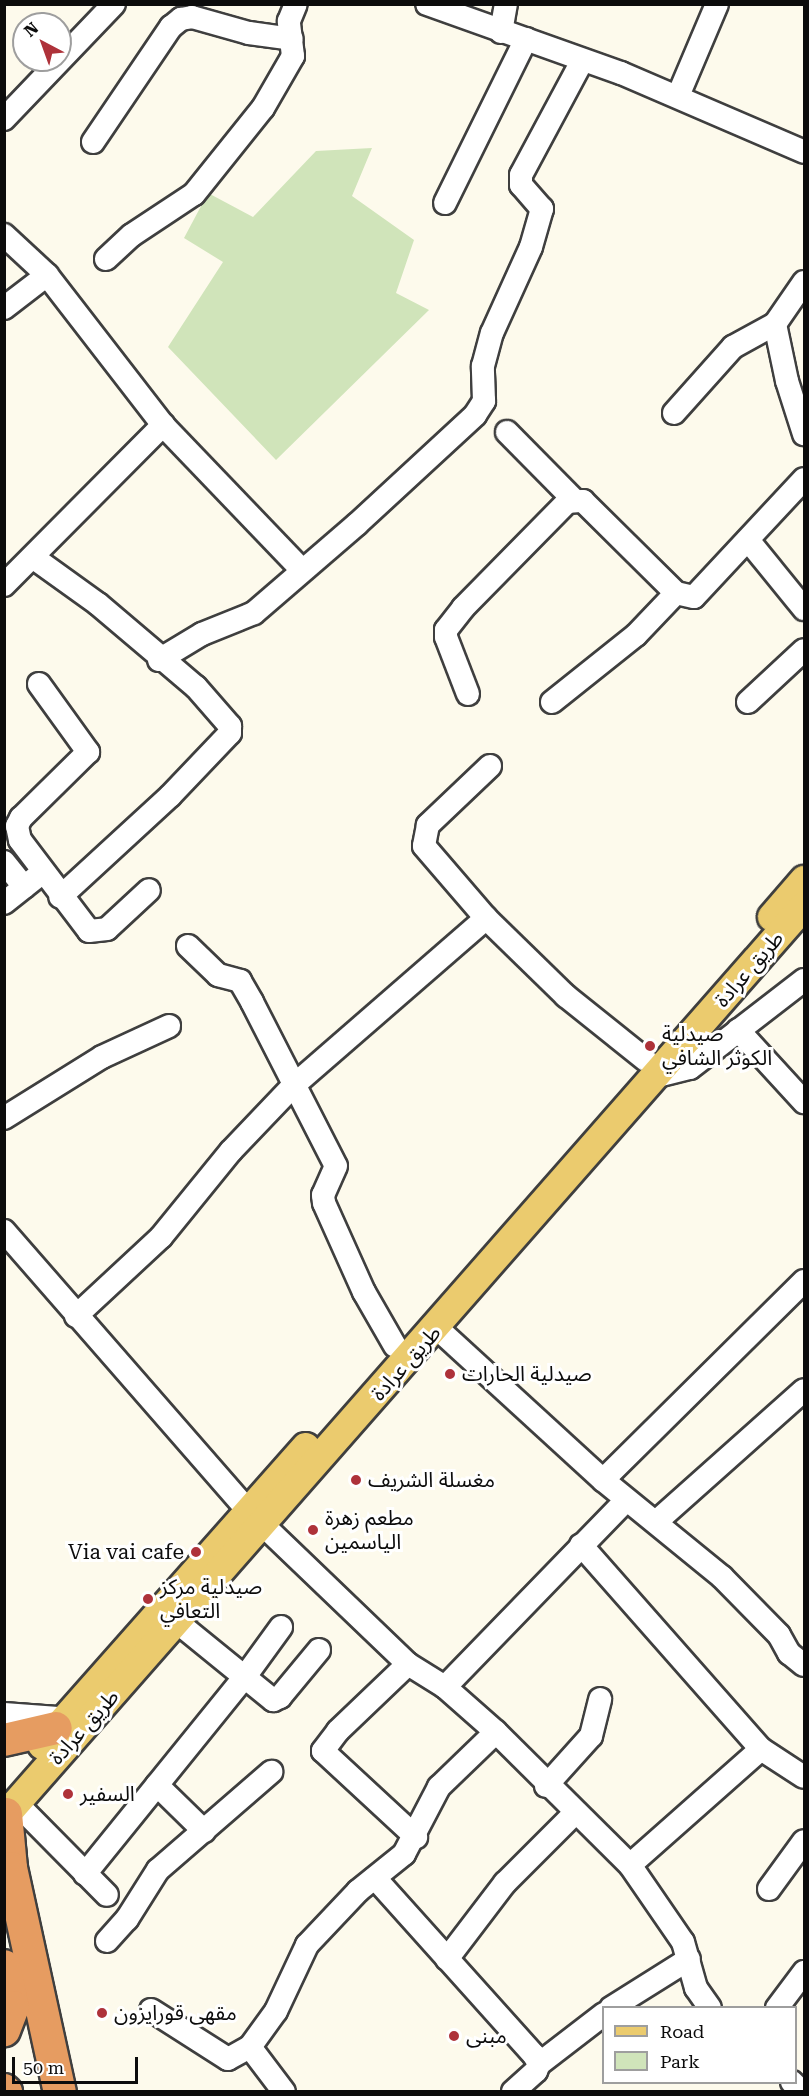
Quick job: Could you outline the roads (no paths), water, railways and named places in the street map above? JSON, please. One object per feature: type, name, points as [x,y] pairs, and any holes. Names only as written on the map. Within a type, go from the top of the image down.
[{"type":"highway","points":[[4,1740],[60,1723]]},
{"type":"highway","points":[[8,1805],[11,1868],[60,2091]]},
{"type":"highway","points":[[4,1966],[13,2007],[4,2030]]},
{"type":"main road","name":"طريق عرادة","points":[[336,1428],[395,1346],[804,900]]},
{"type":"main road","name":"طريق عرادة","points":[[8,1805],[60,1723],[255,1518],[336,1428],[436,1328],[650,1069]]},
{"type":"main road","name":"طريق عرادة","points":[[8,1805],[177,1622],[255,1518]]},
{"type":"street","points":[[4,119],[114,4]]},
{"type":"street","points":[[106,259],[132,235],[194,194],[209,179],[269,98],[292,56],[289,21],[296,4]]},
{"type":"street","points":[[427,4],[678,96],[802,147]]},
{"type":"street","points":[[501,32],[506,4]]},
{"type":"street","points":[[678,96],[717,4]]},
{"type":"street","points":[[93,142],[181,19],[192,17],[249,33],[292,39]]},
{"type":"street","points":[[445,203],[526,39]]},
{"type":"street","points":[[159,660],[202,634],[245,618],[393,492],[475,414],[484,401],[483,366],[492,333],[531,247],[542,209],[521,185],[521,175],[582,61]]},
{"type":"street","points":[[4,235],[47,275],[163,425],[302,570]]},
{"type":"street","points":[[4,308],[47,275]]},
{"type":"street","points":[[674,413],[733,347],[775,324],[804,282]]},
{"type":"street","points":[[775,324],[784,372],[804,434]]},
{"type":"street","points":[[4,585],[34,558],[163,425]]},
{"type":"street","points":[[507,432],[573,499],[583,501],[600,516],[676,593],[694,597],[804,479]]},
{"type":"street","points":[[468,694],[449,646],[446,630],[560,507],[573,499]]},
{"type":"street","points":[[747,540],[804,609]]},
{"type":"street","points":[[34,558],[98,604],[159,660],[196,687],[229,722],[230,733],[170,796],[60,897]]},
{"type":"street","points":[[552,702],[636,635],[676,593]]},
{"type":"street","points":[[748,702],[804,650]]},
{"type":"street","points":[[39,684],[80,736],[88,752],[17,826],[20,840],[34,855],[43,872],[81,925],[99,932],[149,890]]},
{"type":"street","points":[[490,766],[428,825],[423,839],[430,856],[486,918],[566,996],[650,1069],[690,1068],[804,980]]},
{"type":"street","points":[[4,862],[24,887]]},
{"type":"street","points":[[4,903],[43,872]]},
{"type":"street","points":[[76,1316],[161,1238],[231,1151],[293,1086],[486,918]]},
{"type":"street","points":[[188,946],[218,975],[240,981],[336,1166],[336,1175],[323,1195],[324,1203],[364,1292],[395,1346]]},
{"type":"street","points":[[4,1118],[102,1057],[169,1026]]},
{"type":"street","points":[[738,1030],[804,1102]]},
{"type":"street","points":[[4,1231],[11,1256],[76,1316],[255,1518],[408,1664],[445,1687],[496,1732],[546,1786],[630,1865],[684,1942],[696,1988],[709,2006]]},
{"type":"street","points":[[603,1480],[804,1281]]},
{"type":"street","points":[[436,1328],[603,1480],[722,1577],[779,1635],[789,1653],[804,1665]]},
{"type":"street","points":[[656,1522],[804,1390]]},
{"type":"street","points":[[445,1687],[626,1500]]},
{"type":"street","points":[[580,1545],[761,1749],[804,1777]]},
{"type":"street","points":[[177,1622],[275,1701],[319,1650]]},
{"type":"street","points":[[85,1874],[244,1678],[281,1627]]},
{"type":"street","points":[[408,1664],[338,1731],[323,1751],[416,1837]]},
{"type":"street","points":[[546,1786],[591,1736],[600,1699]]},
{"type":"street","points":[[4,1714],[60,1723]]},
{"type":"street","points":[[151,2010],[228,2059],[250,2047],[276,2011],[307,1945],[375,1878],[397,1862],[416,1837],[427,1805],[439,1787],[496,1732]]},
{"type":"street","points":[[630,1865],[761,1749]]},
{"type":"street","points":[[107,1941],[127,1918],[158,1870],[271,1772]]},
{"type":"street","points":[[157,1785],[204,1830]]},
{"type":"street","points":[[8,1805],[107,1895]]},
{"type":"street","points":[[447,1959],[505,1883],[576,1812]]},
{"type":"street","points":[[769,1889],[804,1841]]},
{"type":"street","points":[[375,1878],[538,2064]]},
{"type":"street","points":[[613,2006],[689,1959]]},
{"type":"street","points":[[778,2006],[804,1972]]},
{"type":"street","points":[[522,2089],[536,2072],[538,2064],[602,2014]]},
{"type":"street","points":[[250,2047],[284,2091]]},
{"type":"place","name":"صيدلية الكوثر الشافي","points":[[650,1046]]},
{"type":"place","name":"صيدلية الحارات","points":[[450,1374]]},
{"type":"place","name":"مغسلة الشريف","points":[[356,1480]]},
{"type":"place","name":"مطعم زهرة الياسمين","points":[[313,1530]]},
{"type":"place","name":"Via vai cafe","points":[[196,1552]]},
{"type":"place","name":"صيدلية مركز التعافي","points":[[148,1599]]},
{"type":"place","name":"السفير","points":[[68,1794]]},
{"type":"place","name":"مقهى قورايزون","points":[[102,2013]]},
{"type":"place","name":"مبنى","points":[[454,2036]]}]
